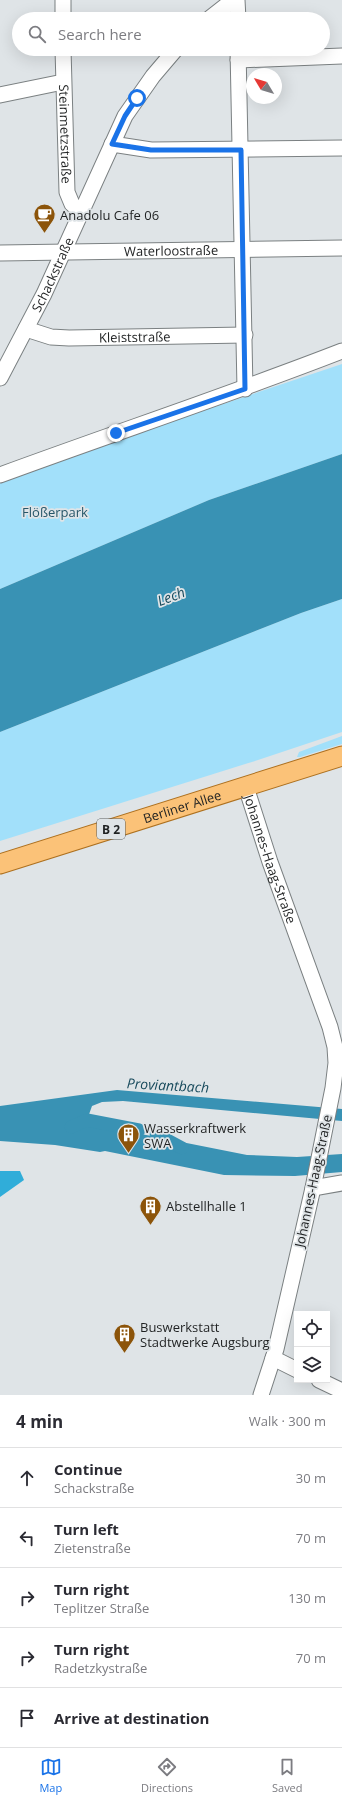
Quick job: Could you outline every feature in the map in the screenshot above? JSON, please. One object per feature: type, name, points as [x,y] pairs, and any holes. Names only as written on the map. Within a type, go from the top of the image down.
[{"type":"main road","name":"Berliner Allee","points":[[0,864],[342,756]]},
{"type":"street","points":[[63,0],[63,12]]},
{"type":"street","points":[[237,0],[238,12]]},
{"type":"street","points":[[215,12],[223,3]]},
{"type":"street","name":"Steinmetzstraße","points":[[63,56],[67,192],[72,204],[82,213]]},
{"type":"street","name":"Schackstraße","points":[[0,378],[64,252],[125,116],[153,76],[170,56]]},
{"type":"street","points":[[238,56],[245,389]]},
{"type":"street","points":[[330,56],[342,56]]},
{"type":"street","points":[[0,95],[63,82]]},
{"type":"street","points":[[112,144],[151,150],[342,148]]},
{"type":"street","name":"Waterloostraße","points":[[0,253],[342,248]]},
{"type":"street","name":"Kleiststraße","points":[[26,329],[51,337],[68,338],[245,334]]},
{"type":"street","points":[[0,475],[176,411],[245,389],[342,351]]},
{"type":"street","name":"Johannes-Haag-Straße","points":[[246,787],[268,856],[330,1028],[335,1047],[338,1089],[330,1104],[314,1183],[273,1358],[261,1395]]},
{"type":"street","points":[[314,1183],[342,1183]]},
{"type":"street","points":[[273,1358],[294,1368]]},
{"type":"street","points":[[326,1383],[342,1390]]},
{"type":"green space","name":"Flößerpark","points":[[342,364],[342,454],[209,500],[0,589],[0,479]]},
{"type":"green space","points":[[342,599],[342,732],[0,841],[0,732],[301,613]]},
{"type":"green space","points":[[342,736],[342,744],[297,757],[299,752]]},
{"type":"shaded area","points":[[0,1171],[20,1171],[24,1180],[0,1197]]},
{"type":"water","name":"Lech","points":[[342,454],[342,599],[301,613],[0,732],[0,589],[209,500]]},
{"type":"water","points":[[117,1090],[342,1109],[342,1121],[123,1101],[102,1102],[92,1106],[87,1120],[94,1127],[116,1131],[116,1129],[247,1155],[297,1157],[342,1154],[342,1172],[295,1176],[224,1175],[105,1151],[100,1152],[55,1145],[0,1141],[0,1106]]},
{"type":"waterway","name":"Proviantbach","points":[[71,1127],[87,1120],[139,1130]]},
{"type":"waterway","name":"Proviantbach","points":[[156,1134],[182,1148]]},
{"type":"place","name":"Anadolu Cafe 06","points":[[44,234]]},
{"type":"place","name":"Wasserkraftwerk SWA","points":[[128,1154]]},
{"type":"place","name":"Abstellhalle 1","points":[[151,1226]]},
{"type":"place","name":"Buswerkstatt Stadtwerke Augsburg","points":[[124,1354]]},
{"type":"route","points":[[116,433],[176,411],[245,389],[241,150],[151,150],[112,144],[125,116],[137,98]]}]
